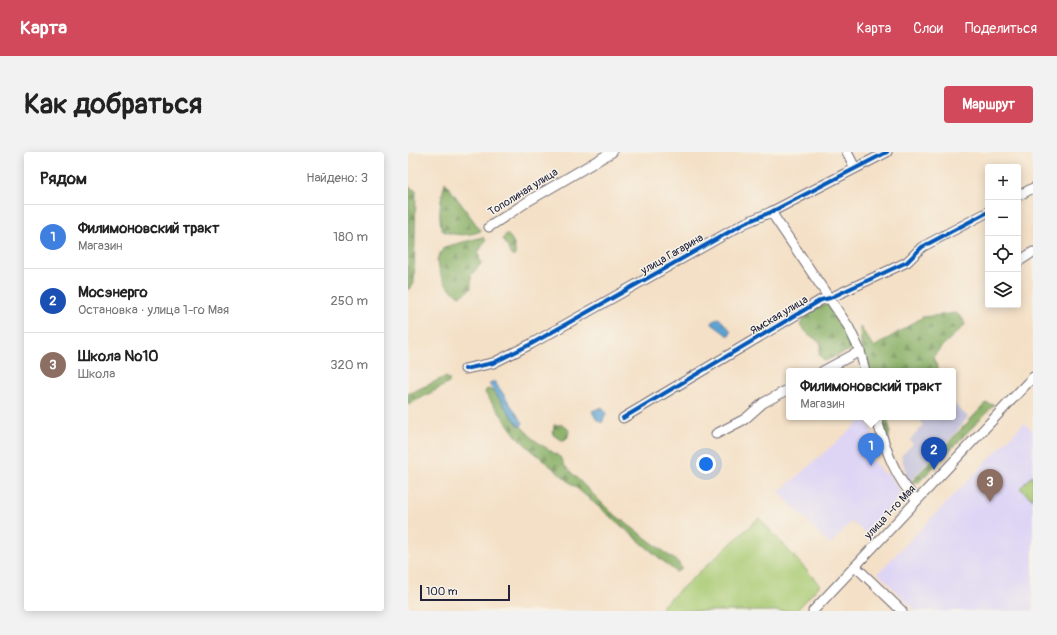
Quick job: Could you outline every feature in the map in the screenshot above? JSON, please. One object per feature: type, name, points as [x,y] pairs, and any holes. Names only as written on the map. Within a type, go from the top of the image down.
[{"type":"street","name":"Тополиная улица","points":[[489,227],[530,200],[612,152]]},
{"type":"street","points":[[847,152],[856,168]]},
{"type":"street","name":"улица Гагарина","points":[[465,369],[492,363],[531,344],[745,223],[772,212],[886,152]]},
{"type":"street","points":[[1021,194],[1033,188]]},
{"type":"street","points":[[772,212],[848,326],[860,351],[864,368]]},
{"type":"street","name":"Ямская улица","points":[[623,418],[821,300],[830,298],[906,262],[922,247],[985,214]]},
{"type":"street","points":[[1021,260],[1033,252]]},
{"type":"street","points":[[829,368],[860,351]]},
{"type":"street","name":"улица 1-го Мая","points":[[813,611],[1033,377]]},
{"type":"street","points":[[716,434],[745,419],[763,403],[786,391]]},
{"type":"street","points":[[877,420],[889,458],[910,494],[917,500]]},
{"type":"street","points":[[855,566],[902,611]]},
{"type":"shaded area","points":[[956,406],[968,417],[955,434],[909,482],[901,456],[913,444],[910,440],[923,425],[919,420],[956,420]]},
{"type":"shaded area","points":[[862,420],[869,420],[876,447],[868,454],[885,475],[888,473],[899,490],[900,498],[867,534],[851,522],[830,545],[779,492]]},
{"type":"shaded area","points":[[1024,423],[1033,431],[1033,611],[916,611],[878,573]]},
{"type":"green space","points":[[445,182],[481,231],[462,235],[443,231],[440,213]]},
{"type":"green space","points":[[408,186],[416,191],[414,284],[408,290]]},
{"type":"green space","points":[[506,234],[514,243],[515,256],[512,256],[503,239]]},
{"type":"green space","points":[[483,237],[486,240],[478,253],[481,264],[471,275],[471,288],[466,293],[459,296],[449,288],[443,280],[437,259],[444,247]]},
{"type":"green space","points":[[829,303],[852,340],[852,349],[825,361],[819,354],[821,343],[807,333],[800,325],[808,314]]},
{"type":"green space","points":[[956,313],[963,319],[965,325],[942,346],[933,357],[938,368],[866,368],[861,346],[860,327],[874,347],[923,317]]},
{"type":"green space","points":[[445,377],[449,379],[449,383],[408,405],[408,394]]},
{"type":"green space","points":[[489,389],[494,392],[519,426],[521,426],[533,439],[560,457],[565,466],[611,512],[678,562],[682,569],[676,572],[517,437],[485,393],[486,390]]},
{"type":"green space","points":[[986,403],[994,405],[919,482],[911,482]]},
{"type":"green space","points":[[881,420],[888,420],[890,430],[888,443]]},
{"type":"green space","points":[[554,425],[563,425],[569,430],[568,437],[564,441],[553,435]]},
{"type":"green space","points":[[1033,475],[1033,500],[1020,488]]},
{"type":"green space","points":[[759,518],[820,585],[796,611],[665,611],[661,607]]},
{"type":"water","points":[[719,318],[730,330],[730,335],[727,335],[712,324],[713,321]]},
{"type":"water","points":[[491,382],[495,382],[523,423],[521,426],[519,426],[489,384]]},
{"type":"water","points":[[602,407],[606,413],[602,423],[596,419],[592,411]]},
{"type":"cycle path","points":[[465,369],[493,363],[531,344],[745,223],[771,212],[887,152]]},
{"type":"cycle path","points":[[623,418],[821,300],[830,298],[907,262],[922,247],[985,214]]},
{"type":"place","name":"Филимоновский тракт","points":[[871,466]]},
{"type":"place","name":"Мосэнерго","points":[[934,470]]},
{"type":"place","name":"Школа №10","points":[[990,502]]}]
